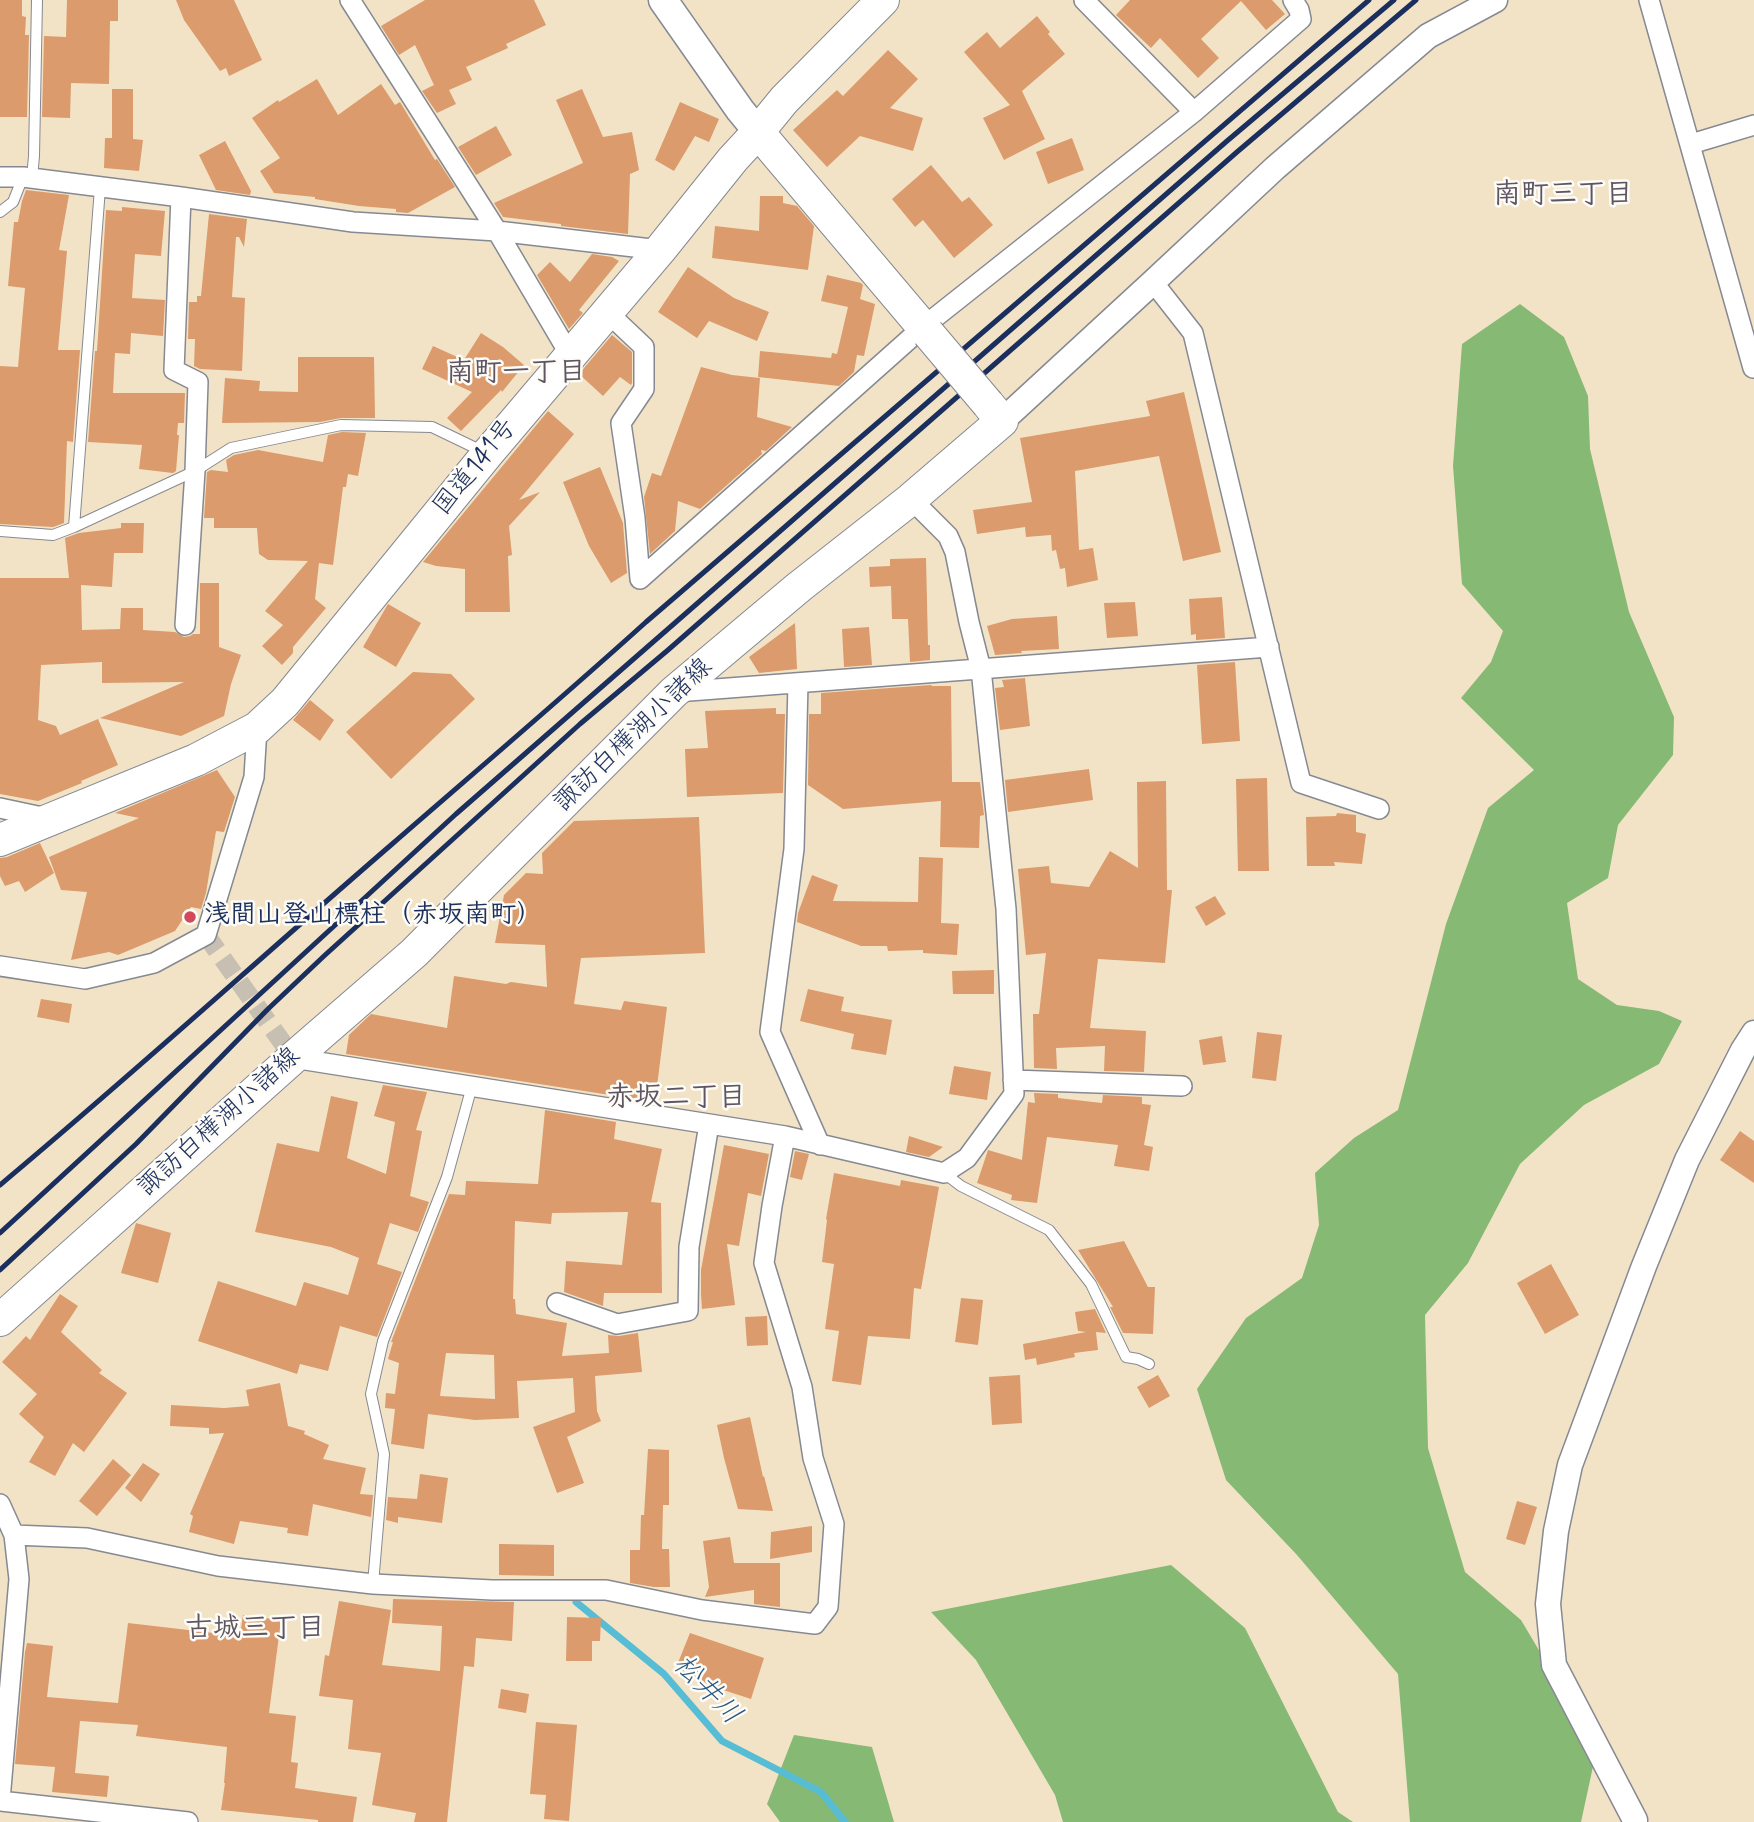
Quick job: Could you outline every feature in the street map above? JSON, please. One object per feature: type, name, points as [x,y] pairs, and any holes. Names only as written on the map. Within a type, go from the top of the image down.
[{"type":"main road","points":[[663,0],[740,110],[995,412]]},
{"type":"main road","name":"国道141号","points":[[0,840],[196,760],[257,728],[285,702],[733,159],[784,100],[883,0]]},
{"type":"main road","name":"諏訪白樺湖小諸線","points":[[0,1320],[291,1055],[415,953],[674,692],[799,587],[911,499],[995,412]]},
{"type":"street","points":[[350,0],[497,231],[570,355]]},
{"type":"street","points":[[1084,0],[1194,112]]},
{"type":"street","points":[[607,312],[644,347],[643,389],[621,423],[635,518],[640,579],[926,330],[1194,112],[1301,19],[1295,0]]},
{"type":"street","points":[[995,412],[1153,282],[1275,168],[1428,36],[1494,0]]},
{"type":"street","points":[[1649,0],[1753,368]]},
{"type":"street","points":[[1691,144],[1754,125]]},
{"type":"street","points":[[0,177],[181,197],[353,222],[497,231],[660,250]]},
{"type":"street","points":[[181,197],[174,370],[198,382],[185,625]]},
{"type":"street","points":[[1153,282],[1193,333],[1301,783],[1379,809]]},
{"type":"street","points":[[291,1055],[785,1136],[944,1173],[967,1158],[1014,1094],[1006,909],[981,669],[955,552],[948,536],[911,499]]},
{"type":"street","points":[[674,692],[1269,647]]},
{"type":"street","points":[[798,683],[794,849],[770,1032],[820,1145]]},
{"type":"street","points":[[0,965],[85,979],[153,963],[206,935],[254,777],[257,728]]},
{"type":"street","points":[[0,808],[51,819]]},
{"type":"street","points":[[1635,1821],[1555,1665],[1548,1604],[1556,1531],[1570,1465],[1644,1266],[1687,1160],[1754,1033]]},
{"type":"street","points":[[1013,1080],[1182,1086]]},
{"type":"street","points":[[557,1303],[617,1324],[688,1311],[690,1247],[709,1124]]},
{"type":"street","points":[[14,1535],[87,1538],[218,1566],[373,1584],[492,1590],[606,1590],[702,1609],[815,1624],[828,1607],[834,1524],[813,1458],[802,1387],[764,1264],[785,1136]]},
{"type":"street","points":[[0,1504],[14,1535],[19,1579],[0,1800],[188,1822]]},
{"type":"lane","points":[[0,212],[13,202],[27,178],[34,156],[37,0]]},
{"type":"lane","points":[[74,527],[100,188]]},
{"type":"lane","points":[[0,530],[53,534],[74,527],[195,471],[231,448],[341,425],[432,427],[488,453]]},
{"type":"lane","points":[[373,1584],[384,1454],[371,1394],[383,1341],[447,1177],[472,1086]]},
{"type":"lane","points":[[944,1173],[961,1186],[1049,1230],[1091,1284],[1126,1357],[1149,1364]]},
{"type":"green space","points":[[1520,304],[1564,337],[1588,396],[1590,449],[1629,612],[1674,717],[1673,755],[1618,825],[1608,878],[1567,903],[1578,979],[1617,1005],[1659,1011],[1682,1021],[1659,1064],[1584,1105],[1520,1164],[1468,1263],[1425,1315],[1428,1448],[1465,1572],[1521,1620],[1597,1748],[1581,1822],[1410,1822],[1398,1674],[1297,1555],[1226,1480],[1197,1389],[1246,1318],[1302,1278],[1319,1225],[1315,1173],[1354,1138],[1398,1110],[1446,924],[1488,808],[1534,770],[1461,698],[1491,662],[1503,631],[1462,584],[1453,466],[1462,344]]},
{"type":"green space","points":[[1171,1565],[1245,1628],[1338,1812],[1353,1822],[1063,1822],[1055,1795],[976,1660],[931,1612]]},
{"type":"green space","points":[[794,1735],[872,1747],[894,1822],[780,1822],[767,1804]]},
{"type":"building","points":[[0,0],[22,0],[22,16],[26,17],[25,35],[29,35],[27,117],[0,117]]},
{"type":"building","points":[[67,0],[118,0],[118,21],[110,21],[109,84],[71,83],[70,118],[42,117],[44,36],[66,37]]},
{"type":"building","points":[[176,0],[234,0],[262,60],[229,76],[226,68],[220,71],[184,20]]},
{"type":"building","points":[[425,0],[534,0],[546,25],[506,44],[508,48],[466,67],[472,80],[449,90],[456,104],[437,113],[422,91],[434,85],[415,45],[399,55],[381,26]]},
{"type":"building","points":[[1130,0],[1272,0],[1285,14],[1266,30],[1241,1],[1201,39],[1219,58],[1198,78],[1160,38],[1151,48],[1116,15]]},
{"type":"building","points":[[1037,16],[1065,54],[1022,91],[1045,139],[1004,160],[983,118],[1010,105],[964,52],[987,32],[1000,48]]},
{"type":"building","points":[[888,50],[918,79],[890,108],[923,118],[913,151],[860,136],[827,167],[793,130],[837,90],[843,96]]},
{"type":"building","points":[[317,79],[338,115],[381,84],[395,105],[400,102],[435,160],[437,159],[455,187],[408,213],[396,212],[396,209],[274,193],[260,171],[280,158],[252,118]]},
{"type":"building","points":[[112,89],[133,89],[133,139],[143,140],[139,171],[104,168],[105,138],[112,138]]},
{"type":"building","points":[[582,89],[603,137],[632,132],[639,170],[630,174],[628,234],[503,217],[494,203],[583,163],[556,100]]},
{"type":"building","points":[[680,102],[719,119],[709,142],[695,136],[674,171],[655,160]]},
{"type":"building","points":[[496,126],[512,155],[476,175],[458,147]]},
{"type":"building","points":[[1072,138],[1084,170],[1048,184],[1036,152]]},
{"type":"building","points":[[225,141],[251,191],[250,195],[216,190],[199,155]]},
{"type":"building","points":[[931,165],[962,202],[969,197],[993,225],[954,258],[923,220],[915,227],[892,199]]},
{"type":"building","points":[[26,190],[69,195],[59,250],[67,251],[58,350],[80,350],[73,442],[67,441],[64,523],[53,527],[0,524],[0,366],[18,367],[25,288],[8,286],[14,222],[18,222]]},
{"type":"building","points":[[760,196],[783,196],[783,203],[797,206],[814,226],[808,270],[712,258],[715,226],[759,231]]},
{"type":"building","points":[[122,207],[165,211],[161,256],[135,254],[132,298],[165,300],[163,336],[131,333],[130,354],[115,353],[113,393],[185,393],[184,423],[178,423],[176,471],[173,473],[139,469],[142,445],[88,442],[106,210],[122,211]]},
{"type":"building","points":[[209,214],[247,219],[244,247],[239,237],[236,237],[232,297],[245,298],[242,371],[200,369],[194,366],[195,339],[188,339],[189,302],[197,302],[197,296],[201,296]]},
{"type":"building","points":[[592,254],[612,257],[619,261],[579,310],[583,313],[569,329],[537,275],[550,262],[570,282]]},
{"type":"building","points":[[688,267],[734,298],[769,312],[757,341],[709,321],[697,338],[658,312]]},
{"type":"building","points":[[827,275],[861,283],[863,285],[860,299],[875,304],[864,356],[857,355],[854,372],[839,386],[758,377],[760,351],[831,358],[832,353],[837,354],[848,307],[821,301]]},
{"type":"building","points":[[481,333],[524,365],[502,392],[501,390],[461,431],[447,418],[472,392],[422,369],[433,346],[464,360]]},
{"type":"building","points":[[612,335],[632,352],[632,383],[631,385],[620,377],[603,396],[579,374]]},
{"type":"building","points":[[298,357],[374,357],[375,418],[341,418],[320,422],[222,423],[225,378],[260,381],[259,391],[298,392]]},
{"type":"building","points":[[701,367],[732,375],[760,378],[757,417],[792,427],[766,451],[761,450],[762,454],[700,509],[678,501],[675,531],[650,554],[644,497],[652,473],[661,476]]},
{"type":"building","points":[[1184,392],[1221,552],[1183,561],[1159,456],[1075,471],[1079,550],[1093,548],[1098,580],[1067,587],[1065,568],[1060,569],[1056,550],[1052,551],[1051,535],[1026,537],[1025,527],[977,534],[973,510],[1032,502],[1020,438],[1150,416],[1146,401]]},
{"type":"building","points":[[548,411],[574,434],[519,500],[540,492],[509,526],[512,555],[508,556],[510,612],[465,612],[465,569],[423,562]]},
{"type":"building","points":[[342,432],[366,433],[358,476],[348,474],[346,487],[343,487],[333,565],[319,563],[315,599],[326,608],[293,647],[293,653],[282,665],[262,646],[283,625],[265,611],[308,561],[268,560],[259,554],[257,528],[214,528],[214,518],[204,518],[207,472],[228,472],[226,460],[234,455],[258,450],[323,462],[328,435]]},
{"type":"building","points":[[600,467],[623,523],[627,573],[611,583],[589,546],[563,482]]},
{"type":"building","points":[[121,523],[144,523],[143,553],[114,553],[112,587],[81,585],[82,630],[120,629],[121,608],[143,608],[143,630],[175,632],[184,637],[200,634],[200,583],[219,583],[219,647],[241,655],[224,716],[181,736],[100,718],[184,682],[102,683],[102,662],[41,665],[38,720],[56,726],[60,735],[98,719],[118,765],[38,801],[0,794],[0,578],[69,578],[65,538],[79,533],[121,528]]},
{"type":"building","points":[[926,558],[930,660],[910,662],[908,619],[892,619],[891,586],[870,587],[869,567],[890,566],[890,559]]},
{"type":"building","points":[[1222,597],[1225,638],[1196,640],[1196,634],[1191,635],[1189,599]]},
{"type":"building","points":[[1135,602],[1138,636],[1107,638],[1104,603]]},
{"type":"building","points":[[388,604],[421,623],[396,667],[363,647]]},
{"type":"building","points":[[1057,616],[1059,649],[995,655],[987,626],[1012,619]]},
{"type":"building","points":[[795,623],[797,669],[759,673],[749,657]]},
{"type":"building","points":[[869,627],[872,665],[844,667],[842,629]]},
{"type":"building","points":[[1235,662],[1240,741],[1202,744],[1197,665]]},
{"type":"building","points":[[413,672],[451,674],[475,699],[391,779],[346,732]]},
{"type":"building","points":[[1025,678],[1030,726],[1000,730],[995,688],[1004,687],[1002,680]]},
{"type":"building","points":[[951,686],[952,782],[980,782],[984,815],[980,816],[979,848],[940,847],[941,801],[843,809],[808,785],[809,714],[821,714],[821,693]]},
{"type":"building","points":[[310,700],[334,720],[320,741],[293,720]]},
{"type":"building","points":[[776,708],[776,714],[785,714],[783,793],[687,797],[685,749],[708,748],[705,711]]},
{"type":"building","points":[[1089,769],[1093,800],[1008,812],[1005,780]]},
{"type":"building","points":[[217,770],[235,797],[224,832],[216,831],[201,909],[191,907],[175,931],[118,955],[109,952],[71,960],[87,892],[61,890],[49,857],[139,818],[115,813]]},
{"type":"building","points":[[1267,778],[1269,871],[1238,871],[1236,779]]},
{"type":"building","points":[[1166,781],[1167,890],[1172,890],[1165,963],[1098,959],[1090,1028],[1146,1031],[1144,1072],[1104,1071],[1105,1046],[1056,1048],[1057,1069],[1034,1068],[1033,1014],[1039,1014],[1046,953],[1026,955],[1018,869],[1049,866],[1051,883],[1089,887],[1110,851],[1138,868],[1137,782]]},
{"type":"building","points":[[1337,813],[1356,815],[1356,832],[1366,834],[1362,864],[1334,862],[1335,866],[1307,866],[1306,817],[1336,816]]},
{"type":"building","points":[[699,817],[705,953],[581,958],[574,1004],[621,1010],[624,1001],[667,1007],[655,1102],[346,1054],[349,1035],[371,1014],[447,1028],[454,976],[547,987],[545,945],[495,943],[504,895],[526,873],[543,874],[542,853],[574,821]]},
{"type":"building","points":[[40,843],[54,873],[25,892],[19,881],[5,886],[0,876],[0,858]]},
{"type":"building","points":[[919,857],[943,858],[941,923],[959,924],[957,955],[923,953],[923,950],[888,951],[887,946],[861,946],[797,922],[812,875],[838,885],[833,901],[918,902]]},
{"type":"building","points":[[1215,896],[1226,914],[1206,926],[1195,907]]},
{"type":"building","points":[[994,970],[994,994],[953,994],[952,971]]},
{"type":"building","points":[[808,989],[844,997],[841,1011],[892,1020],[886,1055],[851,1049],[854,1034],[800,1021]]},
{"type":"building","points":[[41,999],[72,1004],[69,1023],[37,1017]]},
{"type":"building","points":[[1257,1032],[1282,1035],[1276,1081],[1252,1078]]},
{"type":"building","points":[[1222,1036],[1226,1062],[1203,1065],[1199,1040]]},
{"type":"building","points":[[954,1066],[991,1072],[987,1100],[949,1094]]},
{"type":"building","points":[[383,1085],[427,1092],[416,1130],[422,1131],[410,1196],[429,1202],[418,1232],[390,1223],[377,1264],[402,1272],[377,1337],[340,1326],[328,1371],[300,1364],[297,1374],[198,1341],[218,1281],[296,1306],[304,1282],[348,1295],[359,1258],[331,1247],[255,1232],[277,1143],[319,1152],[331,1096],[358,1102],[347,1158],[386,1174],[395,1122],[374,1116]]},
{"type":"building","points":[[1034,1093],[1058,1094],[1058,1098],[1102,1103],[1103,1095],[1142,1097],[1142,1104],[1151,1105],[1144,1145],[1153,1147],[1149,1171],[1114,1166],[1118,1145],[1047,1137],[1037,1203],[1011,1200],[1012,1195],[977,1183],[988,1150],[1022,1160],[1028,1102],[1035,1103]]},
{"type":"building","points":[[545,1110],[616,1122],[614,1139],[662,1149],[651,1202],[661,1203],[662,1293],[604,1293],[603,1306],[564,1292],[566,1261],[622,1265],[628,1212],[552,1213],[551,1224],[515,1221],[513,1299],[516,1314],[567,1323],[562,1356],[609,1353],[608,1335],[638,1333],[642,1372],[595,1376],[597,1411],[601,1421],[567,1437],[584,1483],[557,1493],[533,1427],[575,1412],[573,1378],[517,1381],[519,1418],[475,1420],[428,1414],[424,1449],[391,1444],[395,1409],[385,1408],[386,1393],[395,1394],[399,1363],[388,1359],[391,1342],[449,1194],[465,1195],[466,1181],[538,1184]],"holes":[[[446,1353],[494,1355],[495,1399],[440,1396]]]},
{"type":"building","points":[[1740,1131],[1754,1141],[1754,1183],[1720,1160]]},
{"type":"building","points":[[909,1136],[943,1147],[929,1157],[906,1152]]},
{"type":"building","points":[[724,1145],[769,1154],[761,1196],[748,1193],[739,1246],[727,1244],[735,1305],[702,1309],[701,1270]]},
{"type":"building","points":[[795,1151],[809,1154],[802,1180],[790,1177]]},
{"type":"building","points":[[834,1173],[900,1186],[901,1180],[939,1187],[921,1289],[914,1288],[910,1339],[868,1336],[861,1385],[832,1381],[839,1331],[825,1329],[834,1264],[822,1262]]},
{"type":"building","points":[[136,1223],[171,1233],[158,1283],[121,1273]]},
{"type":"building","points":[[1124,1241],[1148,1287],[1155,1287],[1153,1334],[1123,1333],[1110,1307],[1113,1307],[1078,1250]]},
{"type":"building","points":[[1551,1264],[1579,1315],[1545,1334],[1517,1283]]},
{"type":"building","points":[[60,1294],[78,1306],[61,1332],[102,1370],[99,1373],[127,1393],[84,1452],[73,1443],[55,1476],[29,1462],[44,1437],[19,1414],[37,1394],[2,1362],[26,1336],[30,1340]]},
{"type":"building","points":[[961,1298],[983,1300],[978,1345],[955,1342]]},
{"type":"building","points":[[1095,1309],[1106,1333],[1096,1332],[1098,1350],[1074,1353],[1075,1357],[1037,1365],[1036,1358],[1025,1360],[1023,1344],[1086,1332],[1078,1331],[1075,1312]]},
{"type":"building","points":[[767,1316],[768,1345],[747,1346],[745,1317]]},
{"type":"building","points":[[1020,1375],[1022,1423],[992,1425],[989,1377]]},
{"type":"building","points":[[1158,1375],[1170,1396],[1149,1408],[1137,1387]]},
{"type":"building","points":[[280,1383],[288,1426],[305,1431],[304,1434],[329,1445],[323,1459],[366,1468],[360,1494],[373,1495],[371,1517],[313,1504],[308,1536],[287,1533],[288,1528],[240,1521],[234,1544],[189,1532],[193,1516],[190,1514],[224,1433],[209,1434],[209,1428],[170,1426],[171,1405],[224,1408],[249,1406],[246,1390]]},
{"type":"building","points":[[750,1417],[773,1511],[738,1509],[724,1458],[717,1425]]},
{"type":"building","points":[[648,1449],[669,1450],[669,1505],[663,1505],[662,1549],[669,1549],[670,1587],[630,1583],[630,1550],[640,1550]]},
{"type":"building","points":[[113,1459],[131,1475],[97,1516],[79,1501]]},
{"type":"building","points":[[143,1463],[160,1474],[141,1502],[125,1488]]},
{"type":"building","points":[[420,1474],[448,1478],[442,1523],[398,1517],[398,1523],[386,1520],[388,1497],[417,1499]]},
{"type":"building","points":[[1517,1501],[1537,1507],[1525,1545],[1506,1539]]},
{"type":"building","points":[[812,1526],[812,1552],[770,1559],[771,1532]]},
{"type":"building","points":[[730,1537],[734,1563],[780,1563],[780,1607],[754,1604],[754,1590],[705,1597],[709,1587],[703,1541]]},
{"type":"building","points":[[499,1544],[554,1545],[554,1576],[499,1575]]},
{"type":"building","points":[[393,1599],[514,1602],[512,1641],[476,1638],[474,1667],[464,1666],[447,1822],[414,1822],[416,1813],[372,1805],[381,1753],[348,1749],[353,1700],[319,1696],[325,1655],[329,1656],[339,1601],[391,1610],[382,1665],[440,1671],[442,1626],[392,1623]]},
{"type":"building","points":[[243,1615],[281,1620],[269,1713],[296,1716],[291,1762],[298,1763],[295,1788],[357,1797],[353,1822],[318,1822],[221,1810],[227,1747],[136,1736],[138,1725],[80,1721],[75,1773],[109,1776],[107,1797],[52,1792],[55,1767],[15,1764],[27,1643],[53,1646],[47,1697],[118,1703],[128,1623],[240,1636]]},
{"type":"building","points":[[567,1617],[601,1618],[600,1641],[592,1641],[592,1661],[566,1661]]},
{"type":"building","points":[[690,1633],[764,1658],[751,1699],[675,1670]]},
{"type":"building","points":[[501,1689],[529,1694],[526,1713],[498,1708]]},
{"type":"building","points":[[536,1722],[577,1725],[569,1821],[544,1819],[546,1795],[530,1794]]},
{"type":"waterway","name":"松井川","points":[[576,1602],[664,1674],[722,1741],[821,1792],[845,1822]]},
{"type":"tunnel","points":[[206,935],[289,1052]]},
{"type":"railway","points":[[0,1185],[646,622],[1369,0]]},
{"type":"railway","points":[[0,1233],[456,814],[1227,141],[1394,0]]},
{"type":"railway","points":[[0,1270],[136,1144],[268,1009],[324,956],[580,724],[1237,152],[1416,0]]},
{"type":"place","name":"浅間山登山標柱（赤坂南町）","points":[[190,917]]},
{"type":"district","name":"南町三丁目","points":[[1563,196]]},
{"type":"district","name":"南町一丁目","points":[[516,374]]},
{"type":"district","name":"赤坂二丁目","points":[[676,1099]]},
{"type":"district","name":"古城三丁目","points":[[255,1630]]}]
